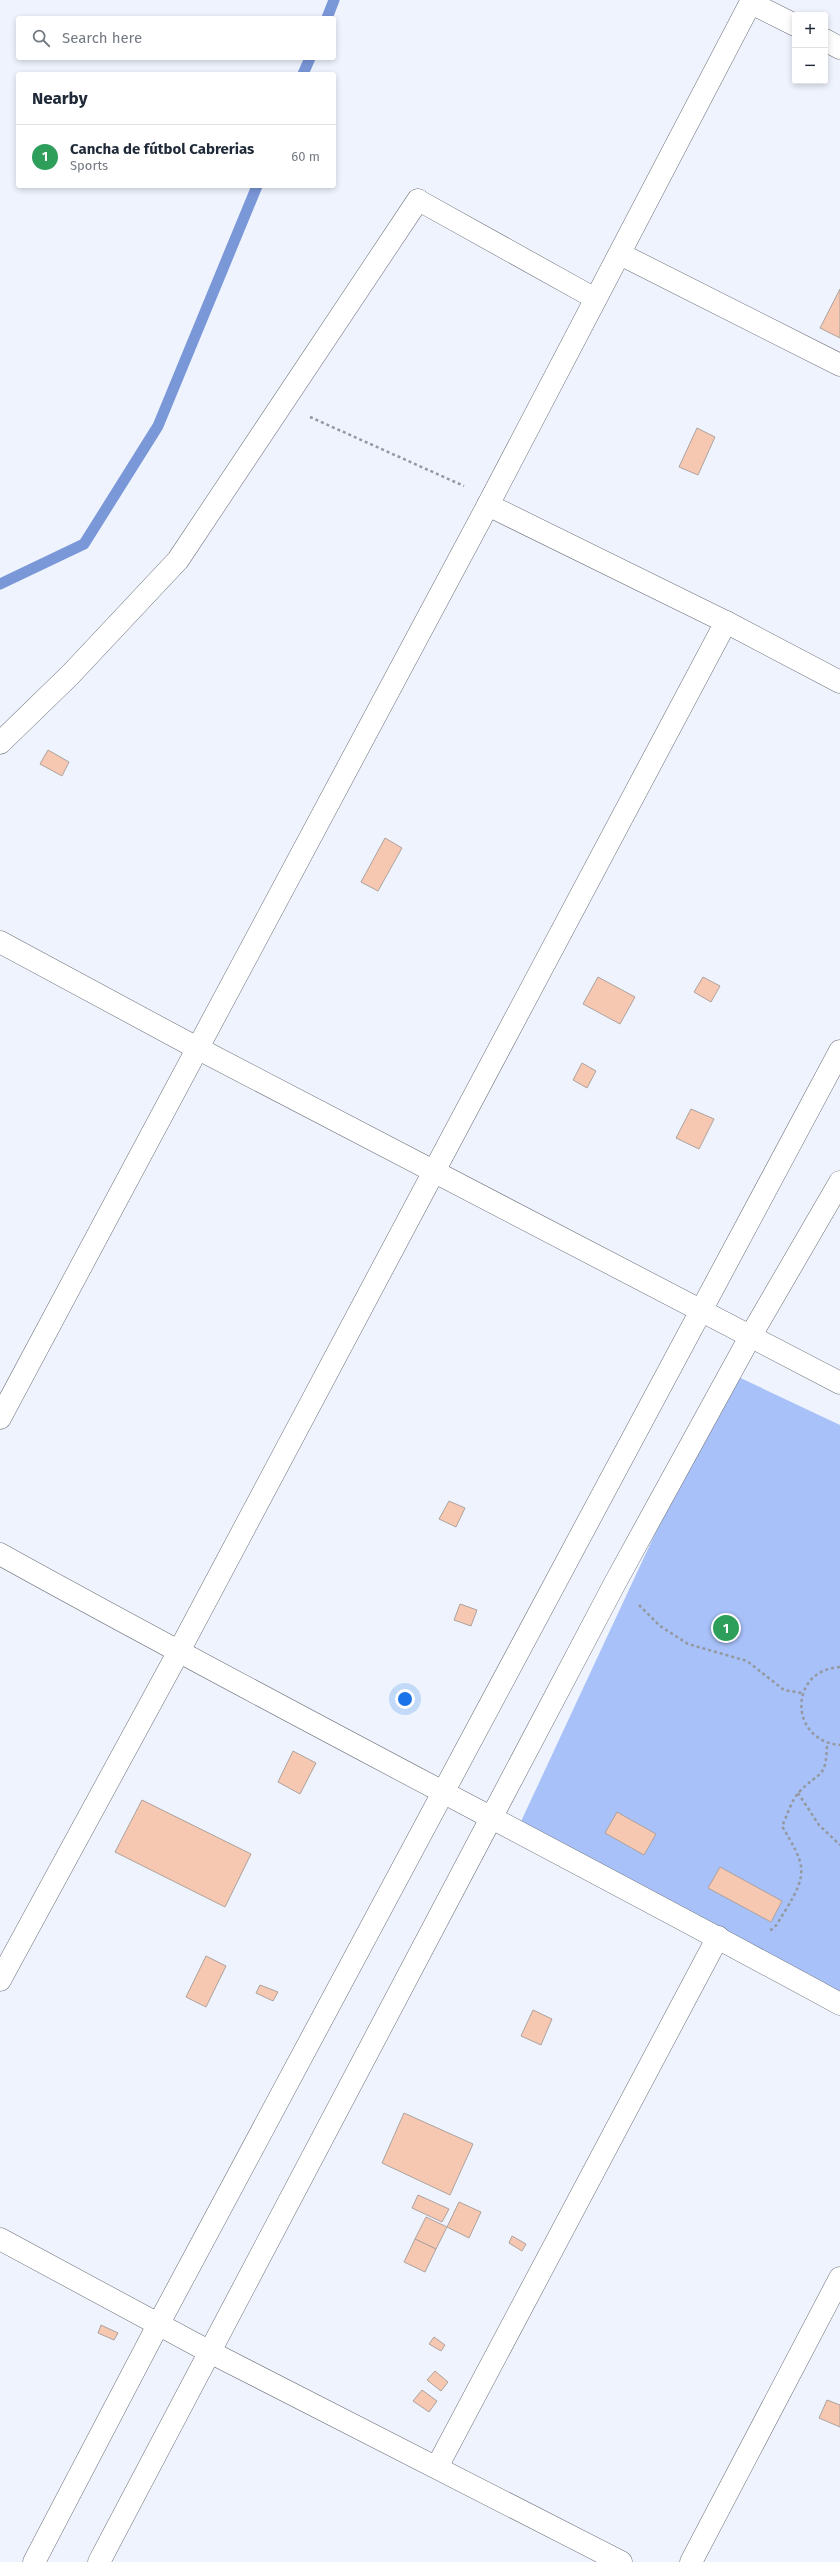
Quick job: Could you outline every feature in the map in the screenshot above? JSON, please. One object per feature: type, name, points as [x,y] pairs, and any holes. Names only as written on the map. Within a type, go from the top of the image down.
[{"type":"street","points":[[0,1418],[488,505],[752,1],[792,23]]},
{"type":"street","points":[[828,42],[840,48]]},
{"type":"street","points":[[0,743],[71,674],[178,560],[418,200]]},
{"type":"street","points":[[620,254],[840,365]]},
{"type":"street","points":[[488,505],[726,622],[840,682]]},
{"type":"street","points":[[0,1980],[178,1653],[433,1169],[726,622]]},
{"type":"street","points":[[0,942],[197,1048],[433,1169],[840,1384]]},
{"type":"street","points":[[34,2562],[158,2325],[700,1309],[840,1050]]},
{"type":"street","points":[[100,2562],[208,2352],[490,1816],[615,1583],[750,1337],[840,1182]]},
{"type":"street","points":[[0,1554],[178,1653],[443,1791],[718,1937],[840,2004]]},
{"type":"street","points":[[437,2467],[718,1937]]},
{"type":"street","points":[[0,2239],[208,2352],[437,2467],[621,2562]]},
{"type":"street","points":[[691,2562],[840,2278]]},
{"type":"lane","points":[[418,200],[596,298]]},
{"type":"path","points":[[281,404],[460,483],[488,505]]},
{"type":"path","points":[[615,1583],[660,1626],[688,1644],[747,1661],[784,1690],[802,1692]]},
{"type":"path","points":[[840,1667],[822,1671],[802,1692],[800,1706],[803,1720],[816,1736],[827,1744],[840,1745]]},
{"type":"path","points":[[765,1931],[773,1930],[795,1895],[803,1869],[801,1859],[782,1826],[798,1793],[822,1774],[827,1764],[827,1744]]},
{"type":"path","points":[[798,1793],[819,1824],[840,1845]]},
{"type":"shaded area","points":[[730,1373],[840,1425],[840,2004],[517,1830]]},
{"type":"building","points":[[840,289],[840,338],[820,328]]},
{"type":"building","points":[[697,428],[715,437],[698,475],[679,467]]},
{"type":"building","points":[[48,750],[69,762],[62,776],[40,764]]},
{"type":"building","points":[[385,838],[402,848],[378,891],[361,882]]},
{"type":"building","points":[[598,977],[635,997],[620,1024],[583,1004]]},
{"type":"building","points":[[703,977],[720,986],[711,1002],[694,992]]},
{"type":"building","points":[[582,1063],[596,1071],[587,1088],[573,1080]]},
{"type":"building","points":[[691,1109],[714,1119],[699,1149],[676,1138]]},
{"type":"building","points":[[449,1501],[465,1508],[456,1527],[439,1519]]},
{"type":"building","points":[[460,1604],[477,1610],[471,1626],[454,1620]]},
{"type":"building","points":[[293,1751],[316,1763],[300,1794],[278,1782]]},
{"type":"building","points":[[142,1800],[251,1854],[225,1907],[115,1852]]},
{"type":"building","points":[[617,1812],[656,1834],[644,1855],[605,1833]]},
{"type":"building","points":[[720,1867],[782,1901],[771,1922],[708,1888]]},
{"type":"building","points":[[206,1956],[226,1966],[206,2007],[186,1997]]},
{"type":"building","points":[[260,1985],[278,1992],[273,2001],[256,1993]]},
{"type":"building","points":[[533,2010],[552,2019],[541,2045],[521,2036]]},
{"type":"building","points":[[404,2113],[473,2144],[450,2195],[382,2163]]},
{"type":"building","points":[[418,2195],[449,2209],[442,2222],[412,2208]]},
{"type":"building","points":[[459,2202],[481,2212],[469,2238],[447,2227]]},
{"type":"building","points":[[426,2217],[447,2227],[436,2249],[415,2239]]},
{"type":"building","points":[[512,2236],[526,2244],[522,2251],[509,2243]]},
{"type":"building","points":[[415,2239],[436,2249],[425,2272],[404,2262]]},
{"type":"building","points":[[101,2325],[118,2333],[114,2340],[98,2333]]},
{"type":"building","points":[[434,2337],[445,2345],[441,2351],[429,2344]]},
{"type":"building","points":[[435,2371],[448,2382],[441,2391],[427,2380]]},
{"type":"building","points":[[422,2390],[437,2401],[429,2412],[413,2401]]},
{"type":"building","points":[[827,2400],[840,2405],[840,2427],[819,2418]]},
{"type":"waterway","points":[[328,16],[334,0]]},
{"type":"waterway","points":[[304,72],[309,60]]},
{"type":"waterway","points":[[0,584],[84,544],[158,426],[256,188]]},
{"type":"place","name":"Cancha de fútbol Cabrerias","points":[[726,1628]]}]
